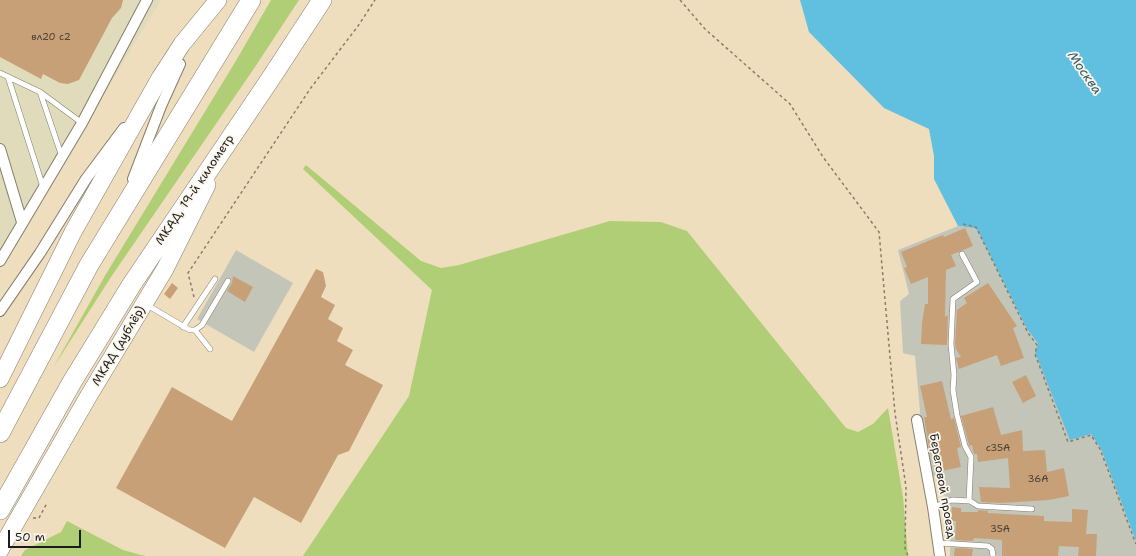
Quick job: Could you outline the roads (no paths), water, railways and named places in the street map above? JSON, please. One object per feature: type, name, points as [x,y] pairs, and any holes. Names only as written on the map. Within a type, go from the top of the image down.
[{"type":"highway","points":[[0,433],[90,264],[251,0]]},
{"type":"highway","name":"МКАД, 19-й километр","points":[[0,510],[72,382],[132,284],[322,0]]},
{"type":"main road","points":[[0,379],[73,232],[160,78],[182,44],[218,0]]},
{"type":"main road","name":"МКАД (дублёр)","points":[[0,550],[88,397],[165,269],[230,138]]},
{"type":"street","points":[[0,262],[22,222],[82,123],[147,0]]},
{"type":"street","points":[[119,217],[161,106],[180,64]]},
{"type":"street","points":[[0,311],[40,253],[86,179],[160,78]]},
{"type":"street","points":[[0,149],[22,222]]},
{"type":"street","name":"Береговой проезд","points":[[916,420],[933,507],[940,556]]},
{"type":"lane","points":[[0,73],[40,92],[82,123]]},
{"type":"lane","points":[[8,77],[43,188]]},
{"type":"lane","points":[[40,92],[62,158]]},
{"type":"lane","points":[[962,254],[977,282],[953,299],[951,344],[955,402],[965,446],[971,457],[969,501]]},
{"type":"lane","points":[[183,326],[215,279]]},
{"type":"lane","points":[[144,303],[190,330],[195,330],[202,325],[228,281]]},
{"type":"lane","points":[[195,330],[210,349]]},
{"type":"lane","points":[[933,507],[952,500],[972,501],[978,506],[1032,509]]},
{"type":"lane","points":[[939,543],[988,546],[992,549],[993,556]]},
{"type":"water","name":"Москва","points":[[800,0],[1136,0],[1136,541],[1101,449],[1091,434],[1070,440],[1035,352],[1038,344],[1027,329],[978,231],[974,228],[958,226],[934,179],[934,156],[929,129],[884,108],[809,32]]}]
